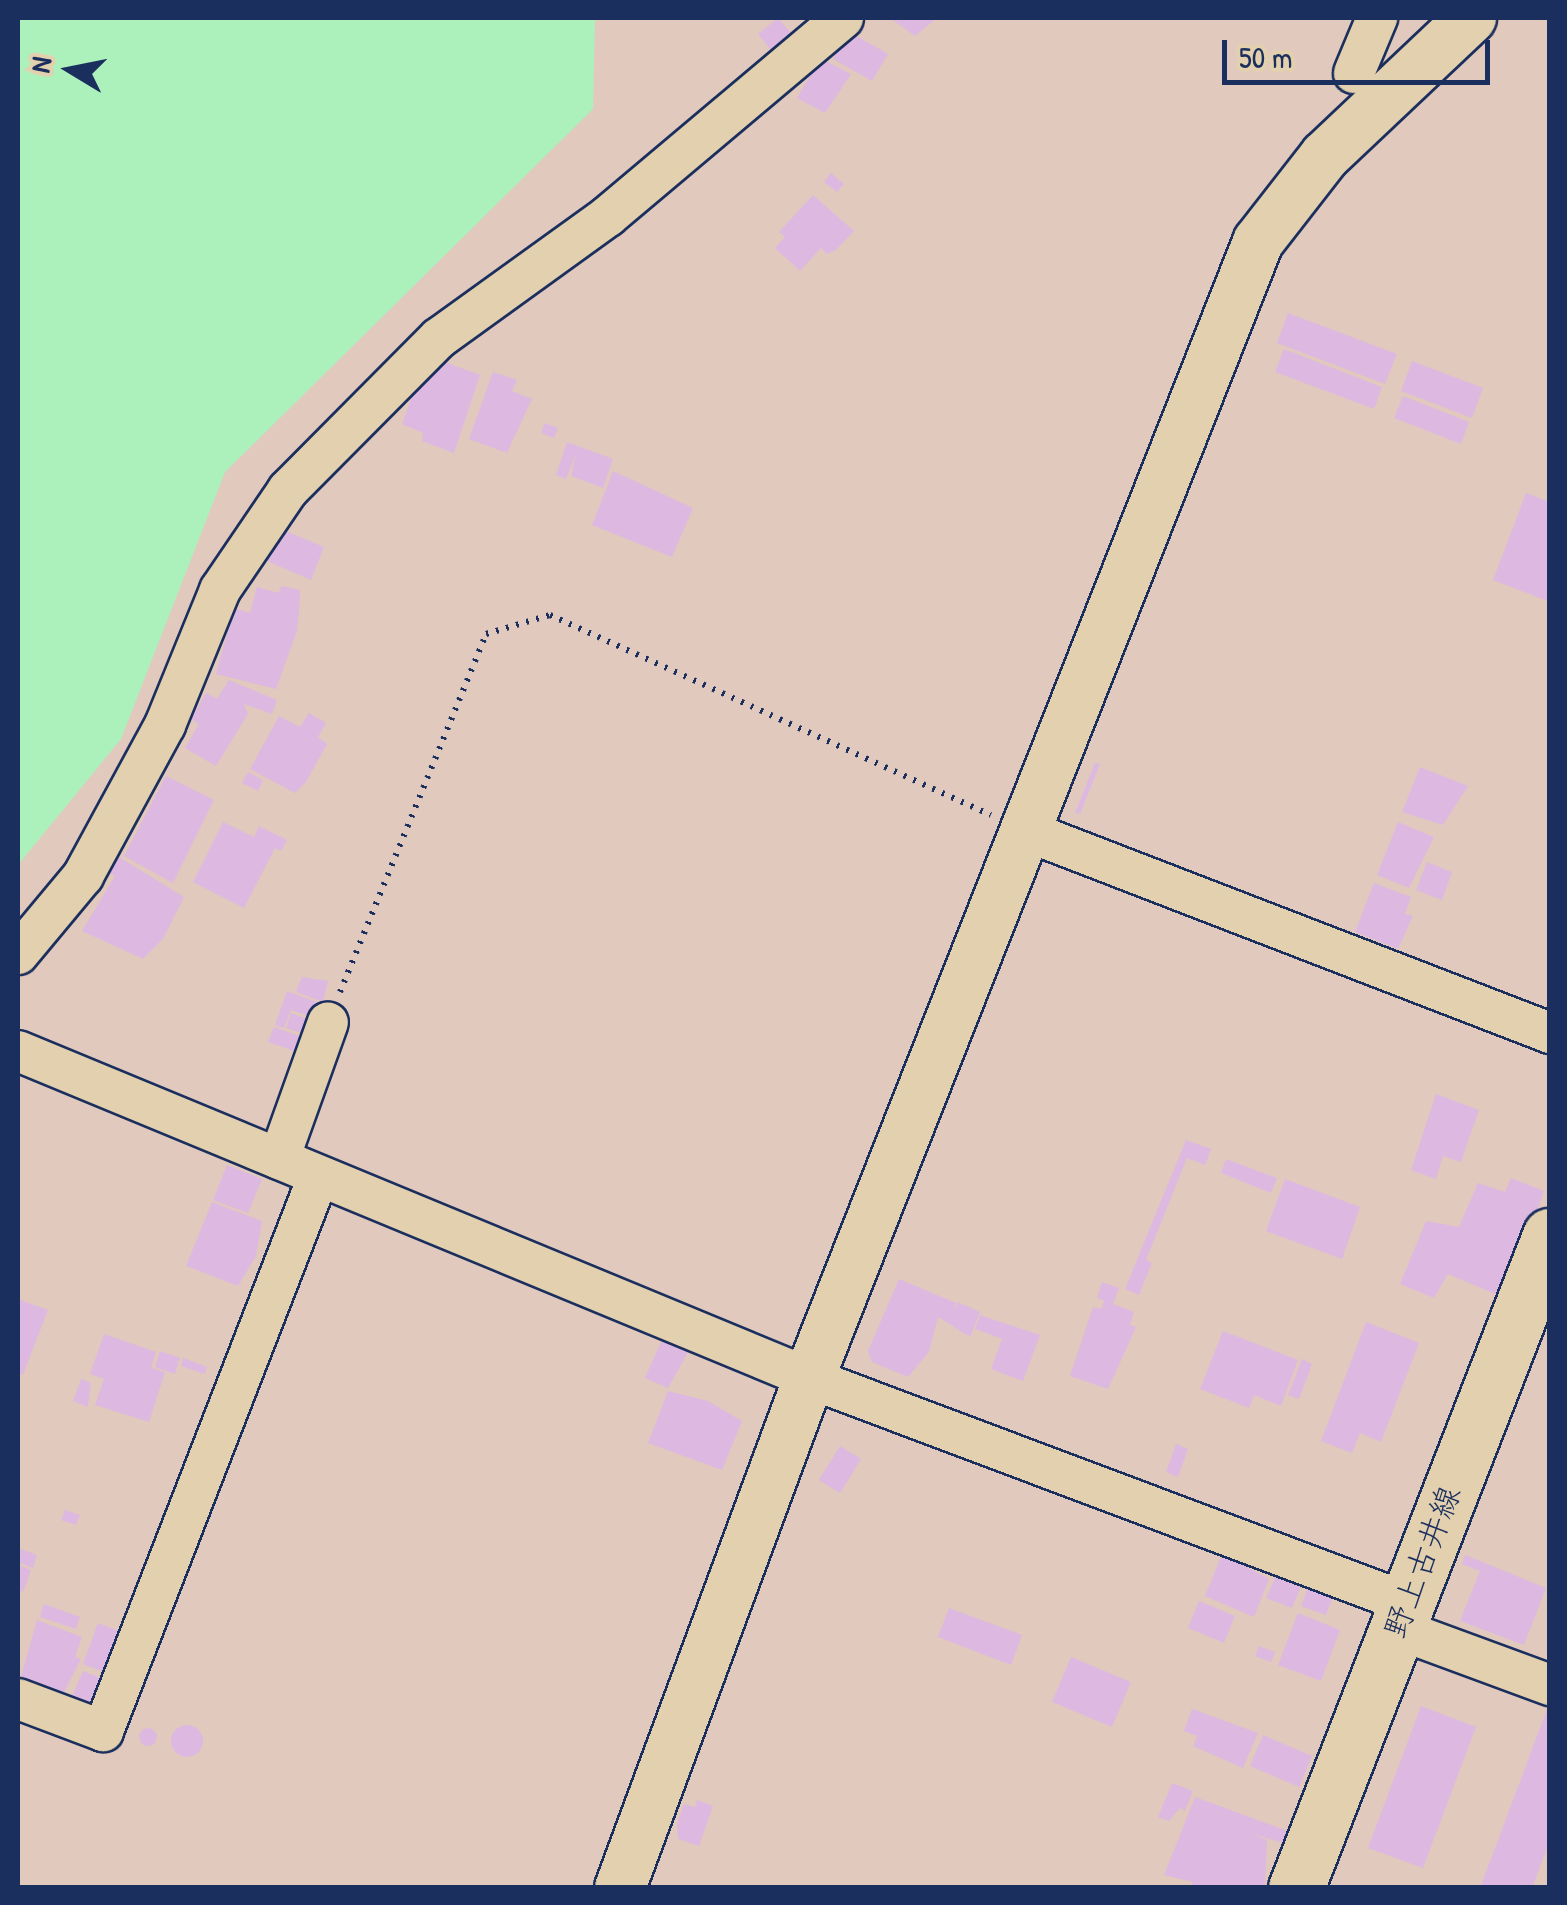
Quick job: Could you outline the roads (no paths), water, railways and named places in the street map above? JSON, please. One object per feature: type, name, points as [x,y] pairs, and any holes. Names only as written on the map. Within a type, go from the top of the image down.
[{"type":"main road","name":"野上古井線","points":[[1296,1888],[1550,1236]]},
{"type":"street","points":[[18,954],[83,876],[165,725],[220,590],[288,490],[438,338],[608,216],[844,18]]},
{"type":"street","points":[[1354,73],[1377,18]]},
{"type":"street","points":[[620,1888],[809,1378],[1258,242],[1325,156],[1471,18]]},
{"type":"street","points":[[1024,830],[1550,1033]]},
{"type":"street","points":[[280,1159],[328,1022]]},
{"type":"street","points":[[18,1050],[280,1159],[317,1180],[1400,1615],[1550,1685]]},
{"type":"street","points":[[18,1699],[103,1731],[317,1180]]}]
